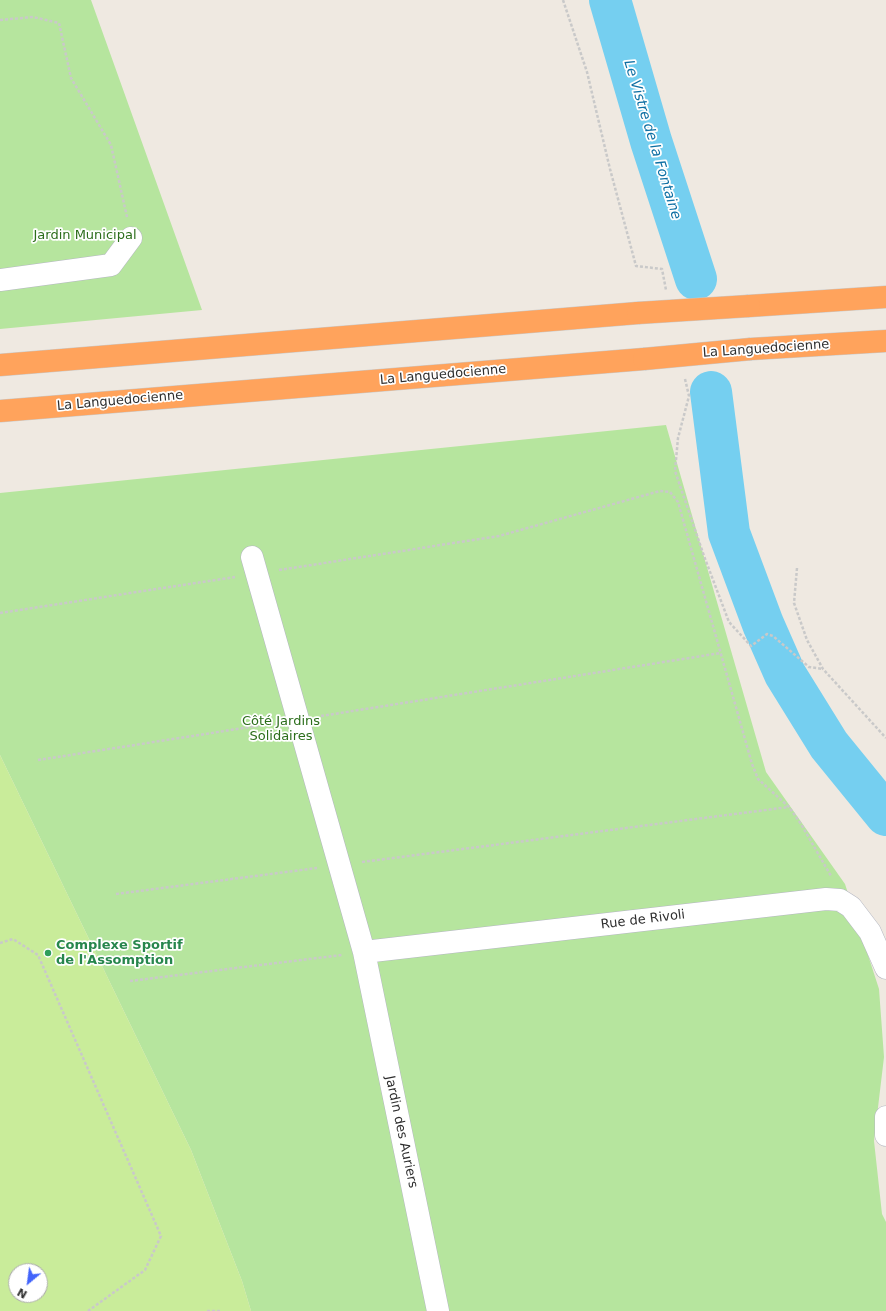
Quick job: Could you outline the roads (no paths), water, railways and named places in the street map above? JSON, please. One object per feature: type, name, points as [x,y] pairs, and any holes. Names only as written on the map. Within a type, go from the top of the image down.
[{"type":"highway","points":[[0,365],[638,313],[886,297]]},
{"type":"highway","name":"La Languedocienne","points":[[0,411],[751,349],[886,341]]},
{"type":"street","points":[[0,280],[111,265],[131,238]]},
{"type":"street","name":"Jardin des Auriers","points":[[255,565],[364,952],[438,1311]]},
{"type":"street","name":"Rue de Rivoli","points":[[364,952],[826,898],[840,900],[851,907],[870,932],[886,968]]},
{"type":"street","points":[[886,1117],[886,1135]]},
{"type":"waterway","name":"Le Vistre de la Fontaine","points":[[610,0],[651,141],[696,279]]},
{"type":"waterway","name":"Le Vistre de la Fontaine","points":[[711,392],[729,533],[763,624],[785,674],[829,745],[886,815]]},
{"type":"place","name":"Complexe Sportif de l'Assomption","points":[[48,953]]},
{"type":"park label","name":"Jardin Municipal","points":[[85,236]]},
{"type":"park label","name":"Côté Jardins Solidaires","points":[[281,730]]}]
